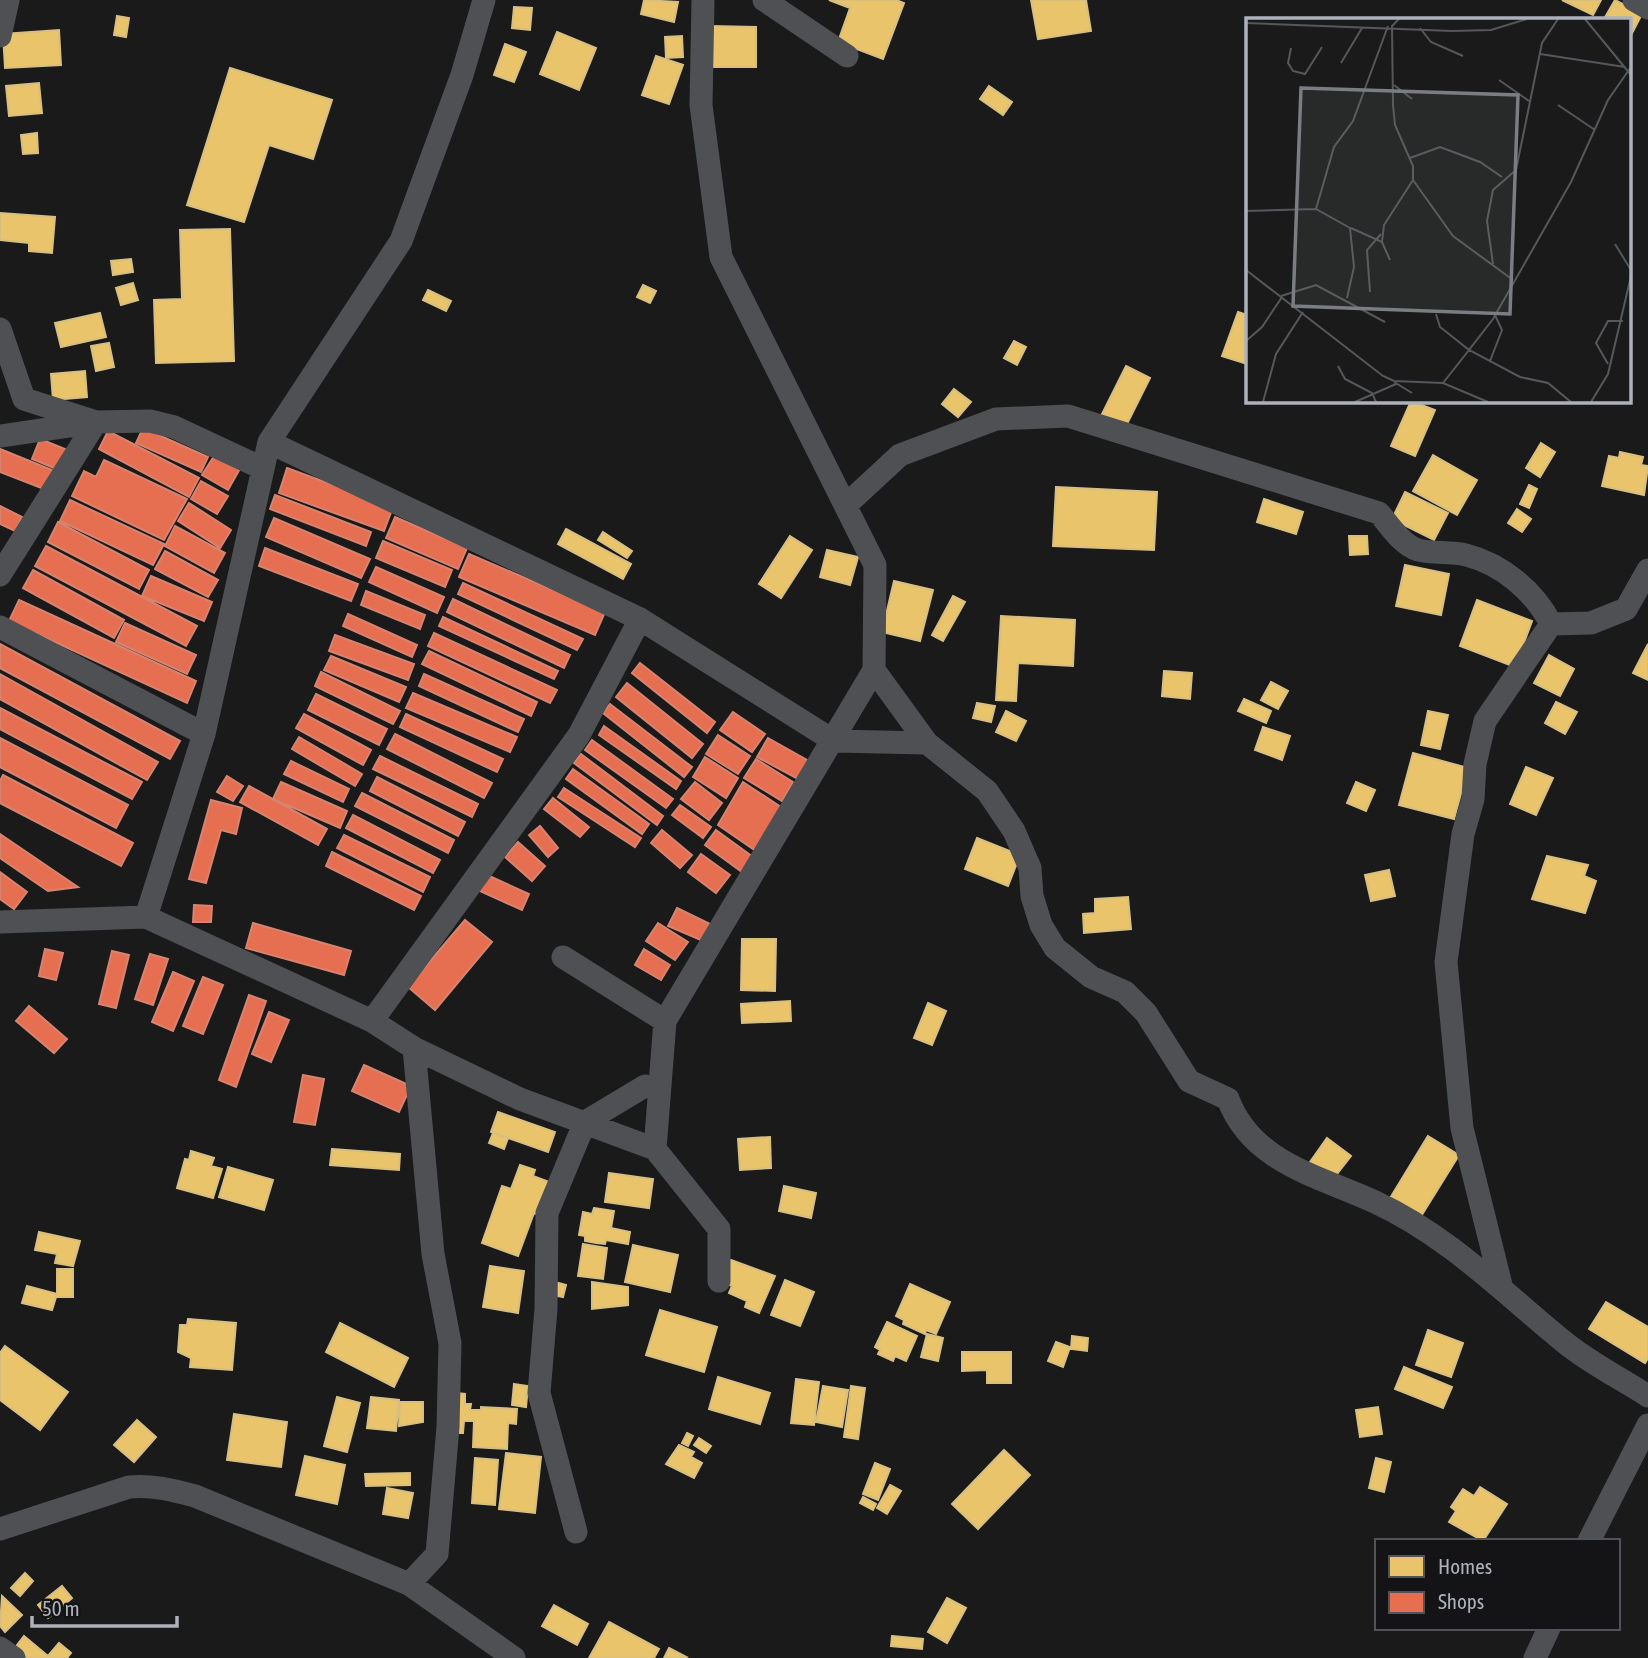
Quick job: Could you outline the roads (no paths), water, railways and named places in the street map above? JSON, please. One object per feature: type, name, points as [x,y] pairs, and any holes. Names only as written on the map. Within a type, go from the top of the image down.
[{"type":"street","points":[[0,36],[8,0]]},
{"type":"street","points":[[146,917],[204,734],[269,442],[401,241],[462,75],[484,0]]},
{"type":"street","points":[[655,1149],[665,1021],[874,670],[875,565],[721,257],[701,105],[702,0]]},
{"type":"street","points":[[764,0],[847,56]]},
{"type":"street","points":[[1634,0],[1648,8]]},
{"type":"street","points":[[0,329],[24,399],[96,422]]},
{"type":"street","points":[[846,505],[900,455],[996,419],[1068,416],[1379,513],[1400,538],[1416,550],[1467,555],[1514,579],[1540,601],[1552,624]]},
{"type":"street","points":[[0,436],[96,422],[150,421],[174,427],[262,468]]},
{"type":"street","points":[[0,575],[96,422]]},
{"type":"street","points":[[269,442],[640,619],[834,741],[927,743]]},
{"type":"street","points":[[1552,624],[1591,623],[1626,609],[1648,570]]},
{"type":"street","points":[[372,1021],[579,735],[640,619]]},
{"type":"street","points":[[1501,1285],[1462,1128],[1447,962],[1463,834],[1473,799],[1475,764],[1485,720],[1552,624]]},
{"type":"street","points":[[0,627],[204,734]]},
{"type":"street","points":[[874,670],[927,743],[987,792],[1014,831],[1030,868],[1032,896],[1041,925],[1055,948],[1091,977],[1125,992],[1146,1013],[1189,1081],[1228,1099],[1235,1118],[1273,1157],[1313,1178],[1375,1202],[1416,1225],[1501,1285],[1564,1343],[1648,1396]]},
{"type":"street","points":[[0,922],[146,917],[372,1021],[414,1048],[520,1099],[655,1149],[719,1229],[719,1281]]},
{"type":"street","points":[[564,957],[665,1021]]},
{"type":"street","points":[[409,1584],[437,1554],[448,1427],[450,1343],[433,1254],[414,1048]]},
{"type":"street","points":[[576,1532],[539,1393],[546,1309],[547,1213],[585,1122],[645,1086]]},
{"type":"street","points":[[1590,1539],[1648,1425]]},
{"type":"street","points":[[0,1529],[129,1487],[151,1486],[195,1496],[409,1584],[514,1658]]},
{"type":"street","points":[[1535,1658],[1548,1630]]},
{"type":"street","points":[[0,1648],[14,1658]]}]
